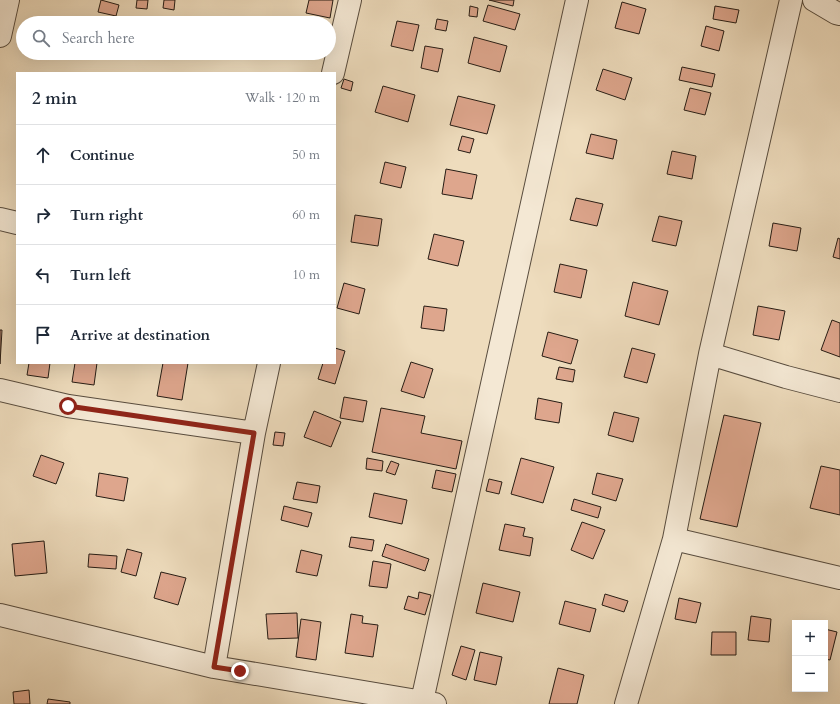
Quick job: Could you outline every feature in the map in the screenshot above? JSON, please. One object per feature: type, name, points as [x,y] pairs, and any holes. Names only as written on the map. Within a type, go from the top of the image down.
[{"type":"street","points":[[0,36],[8,0]]},
{"type":"street","points":[[333,72],[350,0]]},
{"type":"street","points":[[430,703],[424,692],[576,0]]},
{"type":"street","points":[[626,704],[674,539],[710,354],[791,0]]},
{"type":"street","points":[[814,0],[840,14]]},
{"type":"street","points":[[0,219],[16,223]]},
{"type":"street","points":[[710,354],[786,377],[840,391]]},
{"type":"street","points":[[214,667],[254,433],[269,364]]},
{"type":"street","points":[[0,390],[68,406],[254,433]]},
{"type":"street","points":[[674,539],[840,578]]},
{"type":"street","points":[[0,615],[214,667],[430,703]]},
{"type":"building","points":[[101,0],[119,5],[116,16],[98,12]]},
{"type":"building","points":[[137,0],[148,0],[147,9],[136,8]]},
{"type":"building","points":[[164,0],[175,0],[174,10],[163,8]]},
{"type":"building","points":[[309,0],[333,0],[330,16],[320,16],[306,13]]},
{"type":"building","points":[[489,0],[514,0],[513,6]]},
{"type":"building","points":[[622,2],[646,9],[639,34],[615,28]]},
{"type":"building","points":[[488,5],[520,14],[515,30],[483,21]]},
{"type":"building","points":[[470,6],[478,8],[477,17],[469,16]]},
{"type":"building","points":[[715,6],[739,10],[736,23],[713,19]]},
{"type":"building","points":[[437,19],[448,21],[446,31],[435,29]]},
{"type":"building","points":[[397,21],[419,25],[413,51],[391,46]]},
{"type":"building","points":[[706,26],[724,31],[719,51],[701,46]]},
{"type":"building","points":[[474,37],[507,46],[500,72],[468,63]]},
{"type":"building","points":[[425,46],[443,49],[438,72],[421,68]]},
{"type":"building","points":[[682,67],[715,74],[712,87],[679,80]]},
{"type":"building","points":[[603,69],[632,78],[625,100],[596,90]]},
{"type":"building","points":[[344,79],[353,82],[351,91],[341,88]]},
{"type":"building","points":[[383,86],[415,95],[408,122],[375,112]]},
{"type":"building","points":[[690,88],[711,93],[705,115],[684,110]]},
{"type":"building","points":[[458,96],[495,105],[487,134],[450,125]]},
{"type":"building","points":[[591,134],[617,140],[613,159],[586,153]]},
{"type":"building","points":[[462,136],[474,139],[470,153],[458,150]]},
{"type":"building","points":[[672,151],[696,156],[692,179],[667,174]]},
{"type":"building","points":[[385,162],[406,167],[401,188],[380,183]]},
{"type":"building","points":[[446,169],[477,175],[472,199],[442,194]]},
{"type":"building","points":[[576,198],[603,204],[597,226],[570,220]]},
{"type":"building","points":[[355,215],[382,219],[378,246],[351,242]]},
{"type":"building","points":[[659,216],[682,221],[676,246],[652,241]]},
{"type":"building","points":[[773,223],[801,228],[797,251],[769,246]]},
{"type":"building","points":[[434,234],[464,241],[458,266],[428,259]]},
{"type":"building","points":[[838,238],[840,239],[840,259],[833,257]]},
{"type":"building","points":[[560,264],[587,270],[581,298],[554,292]]},
{"type":"building","points":[[633,282],[668,291],[659,325],[625,316]]},
{"type":"building","points":[[344,283],[365,289],[359,314],[337,308]]},
{"type":"building","points":[[424,306],[447,309],[444,331],[421,328]]},
{"type":"building","points":[[758,306],[785,311],[779,340],[753,335]]},
{"type":"building","points":[[832,320],[840,323],[840,357],[821,350]]},
{"type":"building","points":[[0,330],[2,330],[0,364]]},
{"type":"building","points":[[548,332],[578,340],[571,364],[542,356]]},
{"type":"building","points":[[336,348],[345,351],[335,384],[318,379],[323,364],[336,364]]},
{"type":"building","points":[[632,348],[655,354],[647,383],[624,377]]},
{"type":"building","points":[[411,362],[433,369],[424,398],[401,391]]},
{"type":"building","points":[[29,364],[50,364],[48,378],[27,375]]},
{"type":"building","points":[[75,364],[97,364],[94,385],[72,382]]},
{"type":"building","points":[[163,364],[188,364],[182,400],[157,396]]},
{"type":"building","points":[[559,367],[575,370],[573,382],[556,379]]},
{"type":"building","points":[[344,397],[367,401],[363,422],[340,418]]},
{"type":"building","points":[[538,398],[562,403],[559,423],[535,419]]},
{"type":"building","points":[[381,408],[425,416],[421,433],[462,441],[456,469],[372,452]]},
{"type":"building","points":[[314,411],[341,422],[331,447],[304,437]]},
{"type":"building","points":[[614,412],[639,418],[633,442],[608,435]]},
{"type":"building","points":[[724,415],[761,423],[737,527],[700,519]]},
{"type":"building","points":[[275,432],[285,433],[283,446],[273,445]]},
{"type":"building","points":[[41,455],[64,463],[56,484],[33,476]]},
{"type":"building","points":[[367,458],[383,461],[382,471],[366,469]]},
{"type":"building","points":[[521,458],[554,467],[543,503],[511,494]]},
{"type":"building","points":[[391,461],[399,464],[395,475],[386,472]]},
{"type":"building","points":[[821,466],[840,470],[840,515],[810,508]]},
{"type":"building","points":[[436,470],[456,474],[452,492],[432,488]]},
{"type":"building","points":[[99,473],[128,478],[124,501],[96,496]]},
{"type":"building","points":[[597,473],[623,479],[616,501],[592,494]]},
{"type":"building","points":[[489,479],[502,482],[499,494],[486,491]]},
{"type":"building","points":[[297,482],[320,486],[317,503],[293,499]]},
{"type":"building","points":[[374,493],[407,500],[402,524],[369,517]]},
{"type":"building","points":[[574,499],[601,507],[598,518],[571,510]]},
{"type":"building","points":[[284,506],[312,513],[308,527],[281,520]]},
{"type":"building","points":[[582,522],[605,530],[593,559],[571,550]]},
{"type":"building","points":[[505,524],[525,528],[523,536],[533,538],[530,556],[499,550]]},
{"type":"building","points":[[351,537],[374,540],[372,551],[349,547]]},
{"type":"building","points":[[44,541],[47,573],[15,576],[12,544]]},
{"type":"building","points":[[386,544],[429,559],[425,571],[382,556]]},
{"type":"building","points":[[127,549],[142,553],[136,576],[121,572]]},
{"type":"building","points":[[301,550],[322,555],[317,576],[296,572]]},
{"type":"building","points":[[89,554],[117,556],[116,569],[88,567]]},
{"type":"building","points":[[373,561],[391,564],[387,588],[369,586]]},
{"type":"building","points":[[161,572],[186,578],[178,605],[154,598]]},
{"type":"building","points":[[483,583],[520,592],[513,622],[476,613]]},
{"type":"building","points":[[419,592],[431,595],[425,615],[404,609],[408,596],[418,599]]},
{"type":"building","points":[[605,594],[628,601],[624,612],[602,605]]},
{"type":"building","points":[[679,598],[701,603],[696,623],[675,619]]},
{"type":"building","points":[[565,601],[596,609],[590,632],[559,624]]},
{"type":"building","points":[[297,613],[298,638],[268,639],[266,614]]},
{"type":"building","points":[[351,614],[363,616],[362,623],[378,625],[373,657],[345,653]]},
{"type":"building","points":[[751,616],[771,619],[769,642],[748,640]]},
{"type":"building","points":[[301,619],[321,622],[316,660],[296,657]]},
{"type":"building","points":[[828,630],[837,632],[830,660],[828,660]]},
{"type":"building","points":[[712,632],[736,632],[736,655],[711,655]]},
{"type":"building","points":[[461,646],[475,650],[466,680],[452,675]]},
{"type":"building","points":[[480,652],[502,657],[496,685],[474,680]]},
{"type":"building","points":[[558,668],[584,675],[577,704],[549,704]]},
{"type":"building","points":[[29,690],[30,704],[14,704],[13,692]]},
{"type":"building","points":[[48,699],[70,702],[70,704],[47,704]]},
{"type":"route","points":[[68,406],[254,433],[214,667],[240,671]]}]
